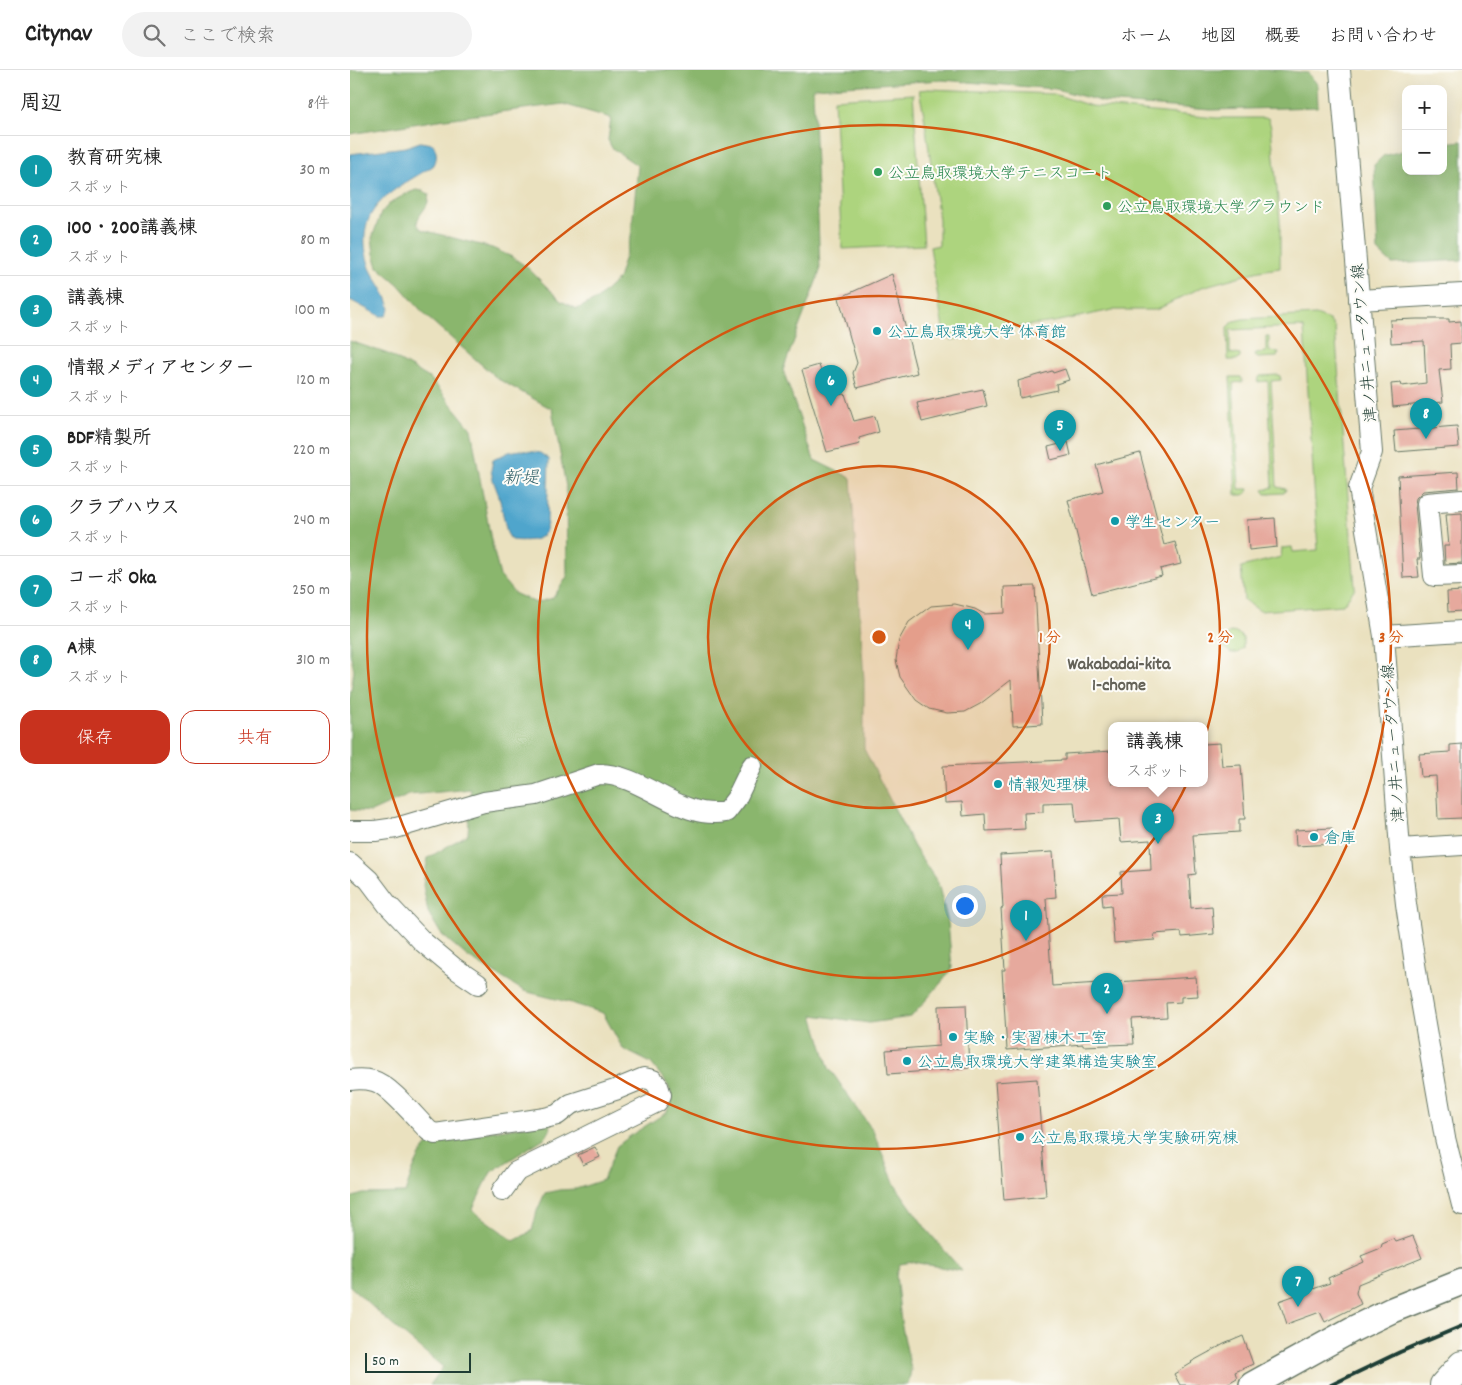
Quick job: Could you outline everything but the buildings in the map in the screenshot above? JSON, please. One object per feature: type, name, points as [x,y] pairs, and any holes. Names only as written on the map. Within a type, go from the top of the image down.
[{"type":"highway","points":[[1444,1385],[1462,1365]]},
{"type":"main road","points":[[1252,1385],[1353,1329],[1392,1310],[1462,1282]]},
{"type":"street","name":"津ノ井ニュータウン線","points":[[1340,70],[1372,452],[1359,488],[1384,636],[1400,849],[1418,984],[1445,1138],[1462,1205]]},
{"type":"street","points":[[1359,300],[1462,294]]},
{"type":"street","points":[[1462,500],[1427,503],[1434,576],[1462,575]]},
{"type":"street","points":[[1384,636],[1462,631]]},
{"type":"street","points":[[350,831],[375,831],[396,828],[484,802],[536,795],[598,774],[608,774],[640,784],[674,802],[714,814],[726,812],[736,799],[752,766]]},
{"type":"street","points":[[1400,849],[1462,845]]},
{"type":"street","points":[[350,863],[369,880],[387,904],[423,942],[453,967],[478,984]]},
{"type":"street","points":[[350,1080],[376,1081],[435,1134],[557,1115],[571,1104],[615,1090],[644,1078],[653,1080],[658,1086],[660,1095],[657,1102],[516,1172],[502,1191]]},
{"type":"green space","points":[[350,70],[1281,70],[1308,73],[1317,84],[1318,107],[1211,110],[1104,102],[1056,89],[942,80],[813,88],[820,271],[783,370],[814,460],[851,478],[864,680],[864,749],[914,847],[938,883],[948,923],[952,968],[911,1017],[869,1023],[813,1015],[829,1068],[873,1131],[895,1185],[927,1230],[962,1271],[913,1262],[900,1264],[896,1275],[901,1322],[911,1370],[908,1385],[430,1385],[443,1367],[390,1323],[350,1286],[350,1198],[363,1194],[405,1193],[418,1158],[432,1141],[549,1122],[550,1130],[546,1137],[491,1172],[472,1210],[514,1241],[532,1231],[537,1211],[545,1193],[576,1189],[603,1180],[617,1146],[667,1112],[672,1098],[668,1085],[651,1063],[623,1049],[603,1013],[524,991],[468,957],[441,934],[428,912],[423,885],[428,858],[468,834],[471,789],[409,795],[371,812],[350,810],[350,698],[354,670],[350,653],[350,341],[388,354],[431,379],[471,429],[491,540],[500,576],[514,593],[536,603],[553,598],[567,577],[566,487],[552,409],[498,379],[426,316],[398,284],[378,267],[372,238],[381,213],[390,203],[406,194],[416,190],[423,191],[429,194],[428,202],[418,220],[417,224],[419,227],[423,230],[492,248],[512,257],[527,267],[561,301],[577,309],[597,299],[618,279],[631,237],[638,166],[612,148],[608,140],[611,118],[563,104],[445,119],[350,134]]},
{"type":"green space","name":"公立鳥取環境大学グラウンド","points":[[919,90],[1054,94],[1091,106],[1216,118],[1268,118],[1271,127],[1280,221],[1280,268],[1259,271],[1202,287],[1156,310],[1112,310],[1054,322],[994,330],[952,340],[944,335],[930,247],[939,245],[939,220]]},
{"type":"green space","name":"公立鳥取環境大学テニスコート","points":[[913,94],[924,245],[842,249],[834,99]]},
{"type":"green space","points":[[1462,141],[1462,260],[1392,264],[1378,251],[1374,165],[1383,156],[1402,151],[1402,175],[1447,175],[1447,143]]},
{"type":"green space","points":[[1316,315],[1329,320],[1335,328],[1355,588],[1343,605],[1260,611],[1244,600],[1241,567],[1281,557],[1282,548],[1292,547],[1293,552],[1318,550],[1304,328],[1230,330],[1230,353],[1240,355],[1240,358],[1228,360],[1227,327],[1234,321],[1243,319]]},
{"type":"green space","points":[[1266,336],[1269,336],[1269,351],[1279,352],[1277,357],[1258,358],[1255,356],[1256,353],[1266,352]]},
{"type":"green space","points":[[1278,375],[1281,380],[1271,381],[1277,487],[1286,489],[1284,493],[1266,494],[1263,490],[1273,487],[1268,381],[1257,382],[1260,376]]},
{"type":"green space","points":[[1230,377],[1241,377],[1243,382],[1233,383],[1239,489],[1249,489],[1246,494],[1242,495],[1236,495]]},
{"type":"green space","points":[[1230,632],[1238,633],[1243,638],[1243,648],[1238,653],[1231,653],[1224,647],[1225,637]]},
{"type":"water","points":[[420,142],[433,144],[436,160],[433,166],[403,184],[378,204],[370,216],[366,230],[365,247],[370,268],[389,303],[390,309],[386,316],[380,316],[350,300],[350,154],[406,147]]},
{"type":"water","name":"新堤","points":[[520,450],[540,453],[549,459],[546,529],[544,534],[537,539],[528,541],[511,540],[507,533],[491,470],[493,460],[509,452]]},
{"type":"railway","points":[[1331,1385],[1400,1352],[1462,1326]]},
{"type":"place","name":"公立鳥取環境大学テニスコート","points":[[878,172]]},
{"type":"place","name":"公立鳥取環境大学グラウンド","points":[[1107,206]]},
{"type":"place","name":"公立鳥取環境大学 体育館","points":[[877,331]]},
{"type":"place","name":"クラブハウス","points":[[831,406]]},
{"type":"place","name":"A棟","points":[[1426,439]]},
{"type":"place","name":"BDF精製所","points":[[1060,451]]},
{"type":"place","name":"学生センター","points":[[1115,521]]},
{"type":"place","name":"情報メディアセンター","points":[[968,650]]},
{"type":"place","name":"情報処理棟","points":[[998,784]]},
{"type":"place","name":"倉庫","points":[[1314,837]]},
{"type":"place","name":"講義棟","points":[[1158,844]]},
{"type":"place","name":"教育研究棟","points":[[1026,941]]},
{"type":"place","name":"100・200講義棟","points":[[1107,1014]]},
{"type":"place","name":"実験・実習棟木工室","points":[[953,1037]]},
{"type":"place","name":"公立鳥取環境大学建築構造実験室","points":[[907,1061]]},
{"type":"place","name":"公立鳥取環境大学実験研究棟","points":[[1020,1137]]},
{"type":"place","name":"コーポ Oka","points":[[1298,1307]]},
{"type":"district","name":"Wakabadai-kita 1-chome","points":[[1119,673]]}]
